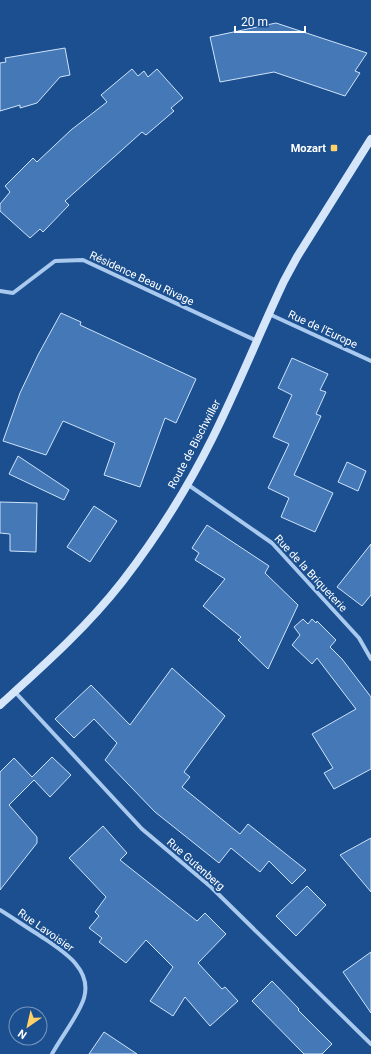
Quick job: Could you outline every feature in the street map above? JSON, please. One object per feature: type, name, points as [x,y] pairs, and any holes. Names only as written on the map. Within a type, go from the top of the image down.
[{"type":"main road","name":"Route de Bischwiller","points":[[0,704],[71,641],[122,582],[157,533],[212,439],[269,314],[297,257],[371,139]]},
{"type":"street","name":"Résidence Beau Rivage","points":[[0,291],[13,293],[54,261],[83,260],[257,341]]},
{"type":"street","name":"Rue de l'Europe","points":[[269,314],[371,361]]},
{"type":"street","name":"Rue de la Briqueterie","points":[[187,483],[272,543],[359,638],[371,659]]},
{"type":"street","name":"Rue Gutenberg","points":[[14,692],[142,829],[211,887],[371,1044]]},
{"type":"street","name":"Rue Lavoisier","points":[[0,910],[64,952],[82,973],[85,985],[84,997],[52,1054]]},
{"type":"building","points":[[276,23],[367,53],[355,71],[360,73],[345,96],[274,72],[220,82],[210,37]]},
{"type":"building","points":[[65,48],[70,75],[60,77],[37,103],[20,108],[20,105],[0,111],[0,63],[6,62],[5,58]]},
{"type":"building","points":[[132,69],[138,76],[144,71],[148,77],[157,69],[183,98],[171,108],[174,111],[146,135],[142,132],[65,201],[69,205],[43,232],[40,229],[30,238],[0,211],[0,204],[10,192],[5,186],[33,158],[37,162],[71,130],[107,102],[101,95]]},
{"type":"building","points":[[61,313],[81,322],[80,325],[196,379],[176,423],[165,418],[140,487],[104,475],[115,443],[63,421],[46,455],[3,441],[20,393],[38,355]]},
{"type":"building","points":[[292,358],[328,374],[320,390],[326,392],[316,414],[321,416],[294,475],[333,493],[315,532],[281,517],[289,498],[268,488],[289,444],[273,437],[292,395],[278,388]]},
{"type":"building","points":[[18,456],[69,490],[64,500],[9,474]]},
{"type":"building","points":[[347,462],[366,471],[358,491],[338,482]]},
{"type":"building","points":[[0,502],[37,503],[36,552],[10,551],[10,534],[0,533]]},
{"type":"building","points":[[94,506],[117,521],[90,562],[67,547]]},
{"type":"building","points":[[207,525],[269,566],[265,573],[298,605],[268,669],[238,640],[241,637],[203,606],[225,579],[195,560],[199,553],[192,548]]},
{"type":"building","points":[[371,544],[371,595],[362,606],[337,587]]},
{"type":"building","points":[[303,619],[308,624],[312,619],[316,623],[317,621],[336,640],[330,647],[342,659],[371,697],[371,769],[334,789],[324,773],[333,768],[312,734],[356,709],[317,658],[312,664],[292,645],[300,635],[294,627]]},
{"type":"building","points":[[172,668],[225,716],[184,772],[190,777],[182,787],[240,834],[248,824],[306,870],[292,884],[269,861],[260,872],[231,848],[219,863],[155,812],[105,760],[117,743],[94,719],[74,738],[55,719],[91,685],[130,725]]},
{"type":"building","points":[[52,757],[71,775],[50,797],[34,780],[9,805],[37,837],[37,843],[0,890],[0,772],[14,758],[32,777]]},
{"type":"building","points":[[103,826],[127,853],[120,860],[197,921],[205,913],[226,934],[198,963],[222,989],[225,987],[238,1001],[210,1026],[185,997],[173,1016],[150,1001],[173,967],[146,940],[126,963],[99,942],[102,938],[89,928],[99,916],[95,912],[106,897],[69,858]]},
{"type":"building","points":[[371,838],[371,892],[340,855]]},
{"type":"building","points":[[307,886],[326,905],[296,936],[276,916]]},
{"type":"building","points":[[371,952],[371,1013],[343,972]]},
{"type":"building","points":[[272,981],[332,1044],[322,1054],[304,1054],[252,1001]]},
{"type":"building","points":[[104,1032],[137,1054],[89,1054]]},
{"type":"place","name":"Mozart","points":[[334,148]]}]
